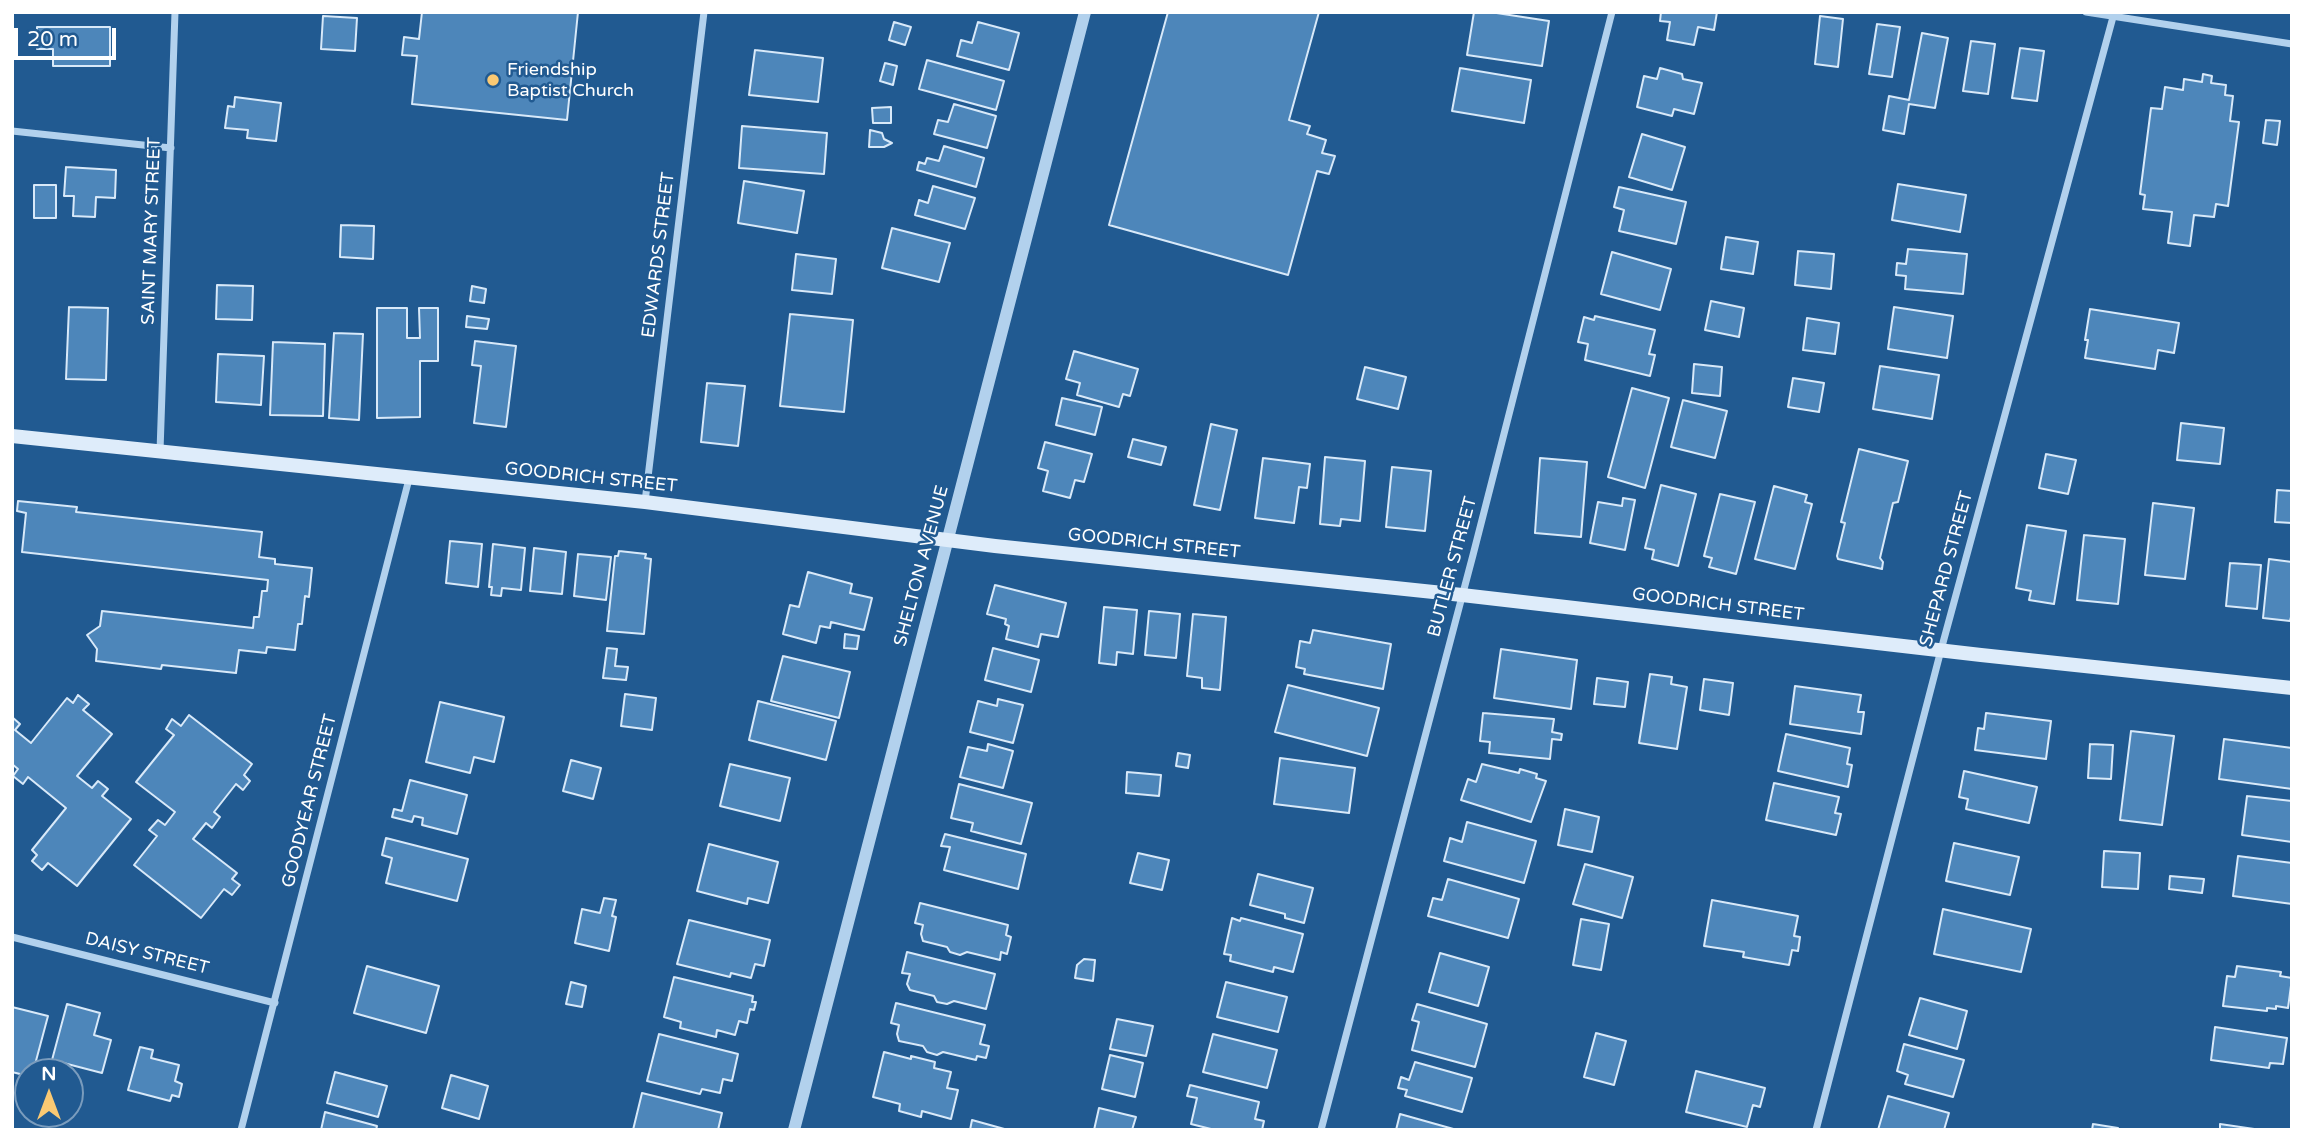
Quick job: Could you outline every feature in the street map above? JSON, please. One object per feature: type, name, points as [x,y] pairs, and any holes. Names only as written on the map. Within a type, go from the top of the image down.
[{"type":"main road","name":"GOODRICH STREET","points":[[12,436],[645,502],[947,541],[1462,595],[2292,688]]},
{"type":"street","name":"SAINT MARY STREET","points":[[160,451],[175,12]]},
{"type":"street","name":"EDWARDS STREET","points":[[645,502],[704,12]]},
{"type":"street","name":"SHELTON AVENUE","points":[[794,1130],[1085,12]]},
{"type":"street","name":"BUTLER STREET","points":[[1321,1130],[1612,12]]},
{"type":"street","points":[[2086,12],[2292,44]]},
{"type":"street","name":"SHEPARD STREET","points":[[1815,1130],[1941,650],[2113,17]]},
{"type":"street","points":[[12,131],[171,148]]},
{"type":"street","name":"GOODYEAR STREET","points":[[241,1130],[409,479]]},
{"type":"street","name":"DAISY STREET","points":[[12,937],[275,1003]]},
{"type":"building","name":"Friendship Baptist Church","points":[[422,12],[578,12],[567,120],[412,104],[417,56],[402,55],[404,37],[419,39]]},
{"type":"building","points":[[1168,12],[1319,12],[1289,120],[1310,126],[1307,134],[1326,140],[1322,153],[1335,156],[1329,174],[1317,171],[1288,275],[1109,225]]},
{"type":"building","points":[[1474,12],[1549,21],[1542,66],[1467,55]]},
{"type":"building","points":[[1661,12],[1717,12],[1714,30],[1698,27],[1694,45],[1667,40],[1670,22],[1660,21]]},
{"type":"building","points":[[323,16],[357,18],[355,51],[321,49]]},
{"type":"building","points":[[1820,16],[1843,19],[1838,67],[1815,64]]},
{"type":"building","points":[[894,22],[911,27],[905,45],[889,40]]},
{"type":"building","points":[[978,22],[1019,33],[1009,70],[957,56],[961,40],[972,43]]},
{"type":"building","points":[[1877,24],[1900,27],[1892,77],[1869,74]]},
{"type":"building","points":[[37,27],[110,27],[110,66],[53,66],[53,49],[37,49]]},
{"type":"building","points":[[1922,33],[1948,38],[1935,108],[1909,104],[1904,134],[1883,130],[1889,96],[1909,100]]},
{"type":"building","points":[[1971,41],[1995,44],[1988,94],[1963,91]]},
{"type":"building","points":[[2020,48],[2044,51],[2037,101],[2012,98]]},
{"type":"building","points":[[755,50],[823,58],[818,102],[749,95]]},
{"type":"building","points":[[927,60],[1004,81],[996,110],[919,89]]},
{"type":"building","points":[[885,63],[897,66],[893,85],[880,81]]},
{"type":"building","points":[[1460,68],[1531,80],[1524,123],[1452,111]]},
{"type":"building","points":[[1660,68],[1682,74],[1683,79],[1702,83],[1694,114],[1674,109],[1672,116],[1637,107],[1644,76],[1657,79]]},
{"type":"building","points":[[2203,74],[2212,76],[2211,83],[2226,85],[2225,95],[2233,96],[2230,121],[2239,122],[2228,206],[2216,204],[2214,217],[2194,215],[2190,246],[2168,243],[2172,212],[2143,209],[2145,195],[2140,194],[2151,108],[2162,109],[2165,87],[2183,90],[2184,79],[2202,82]]},
{"type":"building","points":[[235,97],[281,103],[276,141],[247,138],[248,130],[225,128],[228,106],[234,107]]},
{"type":"building","points":[[954,104],[996,116],[987,148],[934,134],[938,120],[948,122]]},
{"type":"building","points":[[891,107],[891,123],[873,123],[872,108]]},
{"type":"building","points":[[2266,120],[2280,121],[2277,145],[2263,143]]},
{"type":"building","points":[[742,126],[827,133],[824,174],[739,168]]},
{"type":"building","points":[[870,130],[882,133],[884,139],[892,143],[884,147],[869,147]]},
{"type":"building","points":[[1642,134],[1685,147],[1672,190],[1629,177]]},
{"type":"building","points":[[944,146],[984,158],[976,187],[917,170],[919,162],[925,164],[927,158],[939,161]]},
{"type":"building","points":[[66,167],[116,170],[115,198],[96,197],[95,217],[73,216],[74,196],[64,196]]},
{"type":"building","points":[[744,181],[804,191],[797,233],[738,223]]},
{"type":"building","points":[[1898,184],[1966,195],[1960,232],[1892,220]]},
{"type":"building","points":[[34,185],[56,185],[56,218],[34,218]]},
{"type":"building","points":[[933,186],[975,198],[965,229],[915,215],[919,200],[928,203]]},
{"type":"building","points":[[1619,187],[1686,202],[1676,244],[1619,231],[1624,210],[1614,207]]},
{"type":"building","points":[[341,225],[374,226],[373,259],[340,257]]},
{"type":"building","points":[[892,228],[950,243],[939,282],[882,268]]},
{"type":"building","points":[[1726,237],[1758,242],[1753,274],[1721,269]]},
{"type":"building","points":[[1908,249],[1967,254],[1963,294],[1905,289],[1906,276],[1896,275],[1897,263],[1906,264]]},
{"type":"building","points":[[1798,251],[1834,254],[1831,289],[1795,285]]},
{"type":"building","points":[[1612,252],[1671,269],[1660,310],[1601,294]]},
{"type":"building","points":[[796,254],[836,259],[832,294],[792,290]]},
{"type":"building","points":[[217,285],[253,286],[252,320],[216,319]]},
{"type":"building","points":[[472,286],[486,289],[484,303],[470,301]]},
{"type":"building","points":[[1711,301],[1744,308],[1739,337],[1705,330]]},
{"type":"building","points":[[69,307],[108,308],[106,380],[66,379]]},
{"type":"building","points":[[1894,307],[1953,316],[1947,358],[1888,349]]},
{"type":"building","points":[[377,308],[407,308],[407,338],[420,338],[419,308],[438,308],[438,361],[420,361],[420,417],[377,418]]},
{"type":"building","points":[[2090,309],[2179,323],[2174,353],[2158,350],[2155,369],[2085,358]]},
{"type":"building","points":[[790,314],[853,320],[844,412],[780,406]]},
{"type":"building","points":[[467,316],[489,319],[487,329],[466,327]]},
{"type":"building","points":[[1595,316],[1655,330],[1649,354],[1655,355],[1650,376],[1585,360],[1588,344],[1578,342],[1584,317],[1594,320]]},
{"type":"building","points":[[1807,318],[1839,323],[1835,354],[1803,350]]},
{"type":"building","points":[[334,333],[363,334],[359,420],[329,418]]},
{"type":"building","points":[[475,341],[516,346],[506,427],[474,423],[481,366],[472,365]]},
{"type":"building","points":[[273,342],[325,344],[323,416],[270,415]]},
{"type":"building","points":[[1074,351],[1138,369],[1130,396],[1123,394],[1119,407],[1077,395],[1080,383],[1066,379]]},
{"type":"building","points":[[218,354],[264,356],[261,405],[216,402]]},
{"type":"building","points":[[1694,364],[1722,367],[1720,396],[1692,393]]},
{"type":"building","points":[[1880,366],[1939,375],[1932,419],[1873,409]]},
{"type":"building","points":[[1365,367],[1406,377],[1398,409],[1357,399]]},
{"type":"building","points":[[1793,378],[1824,383],[1819,412],[1788,407]]},
{"type":"building","points":[[707,383],[745,386],[738,446],[701,442]]},
{"type":"building","points":[[1632,388],[1669,398],[1645,488],[1608,477]]},
{"type":"building","points":[[1062,398],[1102,407],[1095,435],[1056,425]]},
{"type":"building","points":[[1683,400],[1727,411],[1715,458],[1671,447]]},
{"type":"building","points":[[2181,423],[2224,428],[2220,464],[2177,460]]},
{"type":"building","points":[[1211,424],[1237,430],[1220,510],[1194,505]]},
{"type":"building","points":[[1133,439],[1166,447],[1161,465],[1128,457]]},
{"type":"building","points":[[1045,442],[1092,454],[1084,482],[1075,480],[1070,498],[1043,491],[1048,471],[1038,468]]},
{"type":"building","points":[[1859,449],[1908,461],[1898,502],[1893,503],[1880,558],[1883,562],[1882,569],[1838,559],[1837,556],[1845,523],[1841,522]]},
{"type":"building","points":[[2046,454],[2076,460],[2068,494],[2039,488]]},
{"type":"building","points":[[1325,457],[1365,461],[1360,521],[1341,519],[1340,526],[1320,524]]},
{"type":"building","points":[[1263,458],[1310,464],[1307,488],[1299,487],[1294,523],[1255,518]]},
{"type":"building","points":[[1540,458],[1587,462],[1581,537],[1535,533]]},
{"type":"building","points":[[1392,467],[1431,471],[1425,531],[1386,527]]},
{"type":"building","points":[[1661,485],[1696,494],[1678,566],[1652,559],[1654,550],[1645,548]]},
{"type":"building","points":[[1774,486],[1807,495],[1805,502],[1812,504],[1795,569],[1755,559]]},
{"type":"building","points":[[2277,490],[2292,491],[2292,523],[2275,522]]},
{"type":"building","points":[[1720,494],[1755,502],[1736,574],[1709,567],[1712,558],[1704,556]]},
{"type":"building","points":[[1623,498],[1635,500],[1625,550],[1590,543],[1598,502],[1622,506]]},
{"type":"building","points":[[18,501],[77,507],[76,512],[262,532],[259,557],[275,559],[275,564],[312,568],[309,597],[305,596],[302,624],[298,624],[295,650],[267,647],[266,653],[239,650],[236,673],[162,665],[161,669],[96,661],[97,649],[87,635],[100,626],[102,611],[253,628],[254,617],[259,617],[262,591],[267,591],[268,580],[22,552],[26,513],[17,511]]},
{"type":"building","points":[[2153,503],[2194,508],[2185,579],[2145,575]]},
{"type":"building","points":[[2027,525],[2066,531],[2054,604],[2029,600],[2031,591],[2016,588]]},
{"type":"building","points":[[2084,535],[2125,539],[2118,604],[2077,600]]},
{"type":"building","points":[[450,541],[482,544],[478,587],[446,583]]},
{"type":"building","points":[[493,544],[525,548],[521,590],[502,588],[501,596],[491,595],[492,587],[489,587]]},
{"type":"building","points":[[534,548],[566,552],[562,594],[530,591]]},
{"type":"building","points":[[619,551],[646,554],[645,558],[651,559],[644,634],[607,631],[615,556],[618,556]]},
{"type":"building","points":[[578,554],[611,557],[606,600],[574,596]]},
{"type":"building","points":[[2269,559],[2292,562],[2290,621],[2263,618]]},
{"type":"building","points":[[2230,563],[2261,565],[2257,609],[2226,606]]},
{"type":"building","points":[[808,572],[852,584],[850,593],[872,598],[864,630],[831,622],[830,628],[820,626],[816,643],[783,634],[790,605],[799,607]]},
{"type":"building","points":[[995,585],[1066,603],[1058,637],[1041,634],[1038,647],[1006,639],[1009,626],[1005,624],[1006,619],[987,614]]},
{"type":"building","points":[[1104,607],[1137,610],[1133,654],[1117,652],[1116,665],[1099,663]]},
{"type":"building","points":[[1149,611],[1180,614],[1176,658],[1145,655]]},
{"type":"building","points":[[1193,614],[1226,617],[1220,690],[1202,688],[1202,678],[1187,676]]},
{"type":"building","points":[[1313,630],[1391,644],[1383,689],[1304,674],[1305,669],[1296,667],[1300,641],[1310,643]]},
{"type":"building","points":[[845,634],[859,636],[857,649],[844,648]]},
{"type":"building","points":[[607,648],[617,649],[615,666],[628,667],[626,680],[603,678]]},
{"type":"building","points":[[993,648],[1039,660],[1031,692],[985,680]]},
{"type":"building","points":[[1501,649],[1577,660],[1571,709],[1494,698]]},
{"type":"building","points":[[783,656],[850,672],[839,718],[771,701]]},
{"type":"building","points":[[1650,674],[1672,677],[1671,684],[1687,687],[1677,749],[1639,743]]},
{"type":"building","points":[[1597,678],[1628,682],[1625,707],[1594,704]]},
{"type":"building","points":[[1704,679],[1733,683],[1729,715],[1700,710]]},
{"type":"building","points":[[1288,685],[1379,708],[1367,756],[1275,732]]},
{"type":"building","points":[[1795,686],[1861,695],[1858,712],[1864,712],[1861,734],[1790,724]]},
{"type":"building","points":[[625,694],[656,698],[652,730],[621,726]]},
{"type":"building","points":[[78,695],[89,704],[83,710],[112,734],[77,776],[92,788],[98,781],[108,789],[102,796],[131,819],[77,886],[48,863],[42,870],[32,861],[37,855],[32,850],[66,808],[28,777],[23,784],[13,776],[18,769],[12,764],[12,717],[20,724],[15,730],[31,743],[67,698],[73,703]]},
{"type":"building","points":[[998,699],[1023,705],[1013,743],[970,732],[978,701],[997,706]]},
{"type":"building","points":[[758,701],[836,721],[826,760],[749,740]]},
{"type":"building","points":[[440,702],[504,717],[494,762],[474,757],[470,773],[426,762]]},
{"type":"building","points":[[1483,713],[1554,719],[1552,732],[1562,734],[1561,740],[1552,739],[1550,759],[1489,753],[1490,742],[1480,741]]},
{"type":"building","points":[[1986,713],[2051,721],[2046,759],[1975,750],[1978,728],[1984,729]]},
{"type":"building","points":[[189,715],[252,764],[244,775],[250,781],[243,790],[236,784],[214,812],[220,817],[212,828],[206,823],[193,839],[237,873],[232,879],[240,885],[232,895],[224,889],[201,918],[134,865],[157,836],[149,830],[158,820],[165,825],[175,812],[136,782],[174,735],[166,729],[172,719],[181,726]]},
{"type":"building","points":[[2131,731],[2174,736],[2162,825],[2120,820]]},
{"type":"building","points":[[1786,734],[1850,748],[1847,764],[1852,765],[1848,787],[1778,771]]},
{"type":"building","points":[[2224,739],[2292,748],[2292,789],[2219,779]]},
{"type":"building","points":[[988,744],[1013,751],[1003,788],[960,777],[968,747],[987,751]]},
{"type":"building","points":[[2090,744],[2113,745],[2111,779],[2088,778]]},
{"type":"building","points":[[1178,753],[1190,755],[1188,768],[1176,766]]},
{"type":"building","points":[[1280,758],[1355,768],[1349,813],[1274,804]]},
{"type":"building","points":[[571,760],[601,768],[593,799],[563,791]]},
{"type":"building","points":[[730,764],[790,778],[780,821],[720,806]]},
{"type":"building","points":[[1482,764],[1519,773],[1520,769],[1537,774],[1536,778],[1546,781],[1531,822],[1461,800],[1468,779],[1476,782]]},
{"type":"building","points":[[1964,771],[2037,787],[2029,823],[1966,809],[1968,799],[1959,797]]},
{"type":"building","points":[[1127,772],[1161,775],[1159,796],[1126,793]]},
{"type":"building","points":[[410,780],[467,795],[457,834],[422,825],[423,818],[414,816],[412,822],[392,817],[394,809],[402,811]]},
{"type":"building","points":[[1774,783],[1839,797],[1835,813],[1841,814],[1836,835],[1766,820]]},
{"type":"building","points":[[959,784],[1032,803],[1021,844],[971,831],[973,823],[951,818]]},
{"type":"building","points":[[2247,796],[2292,801],[2292,842],[2242,835]]},
{"type":"building","points":[[1565,809],[1599,817],[1592,852],[1558,845]]},
{"type":"building","points":[[1467,822],[1536,841],[1524,883],[1444,861],[1450,838],[1462,842]]},
{"type":"building","points":[[945,834],[1026,854],[1018,889],[944,870],[950,847],[941,846]]},
{"type":"building","points":[[386,838],[468,859],[457,901],[386,883],[392,858],[382,855]]},
{"type":"building","points":[[1954,843],[2019,857],[2010,895],[1946,881]]},
{"type":"building","points":[[709,844],[778,862],[768,903],[748,898],[747,904],[697,891]]},
{"type":"building","points":[[2104,851],[2140,853],[2138,889],[2102,887]]},
{"type":"building","points":[[1138,853],[1169,860],[1162,890],[1130,883]]},
{"type":"building","points":[[2238,856],[2292,863],[2292,904],[2233,896]]},
{"type":"building","points":[[1585,864],[1633,877],[1622,918],[1573,904]]},
{"type":"building","points":[[1258,874],[1313,888],[1304,923],[1285,918],[1285,914],[1250,905]]},
{"type":"building","points":[[2170,876],[2204,879],[2202,893],[2169,889]]},
{"type":"building","points":[[1448,879],[1519,899],[1508,938],[1428,916],[1433,898],[1442,900]]},
{"type":"building","points":[[604,898],[616,900],[612,916],[616,917],[609,951],[575,943],[582,909],[600,913]]},
{"type":"building","points":[[1712,900],[1798,916],[1794,936],[1800,937],[1798,951],[1792,950],[1789,965],[1743,957],[1744,952],[1704,946]]},
{"type":"building","points":[[920,903],[1008,925],[1006,935],[1011,937],[1007,954],[1001,952],[1000,960],[967,952],[960,955],[950,952],[947,947],[923,941],[923,925],[915,923]]},
{"type":"building","points":[[1943,909],[2031,929],[2021,972],[1934,954]]},
{"type":"building","points":[[1232,918],[1303,934],[1293,972],[1274,967],[1273,972],[1230,961],[1231,955],[1224,954]]},
{"type":"building","points":[[1581,919],[1609,924],[1601,970],[1573,965]]},
{"type":"building","points":[[689,920],[770,940],[764,966],[755,964],[751,978],[731,973],[730,977],[677,964]]},
{"type":"building","points":[[907,952],[995,974],[986,1009],[954,1001],[947,1004],[937,1002],[934,996],[910,990],[907,984],[910,974],[902,973]]},
{"type":"building","points":[[1440,953],[1489,967],[1478,1006],[1429,992]]},
{"type":"building","points":[[1084,959],[1095,960],[1093,981],[1075,978],[1077,965]]},
{"type":"building","points":[[367,966],[439,986],[426,1033],[354,1013]]},
{"type":"building","points":[[2237,966],[2281,972],[2280,976],[2292,978],[2288,1008],[2276,1006],[2276,1009],[2267,1008],[2267,1011],[2223,1006],[2227,976],[2235,977]]},
{"type":"building","points":[[674,977],[753,996],[752,1002],[756,1002],[754,1010],[750,1009],[747,1023],[739,1021],[735,1035],[717,1030],[716,1037],[680,1028],[681,1022],[664,1017]]},
{"type":"building","points":[[571,982],[586,986],[582,1007],[566,1004]]},
{"type":"building","points":[[1226,982],[1287,997],[1278,1032],[1217,1017]]},
{"type":"building","points":[[1920,998],[1967,1011],[1957,1049],[1909,1035]]},
{"type":"building","points":[[896,1003],[985,1025],[980,1044],[989,1046],[986,1058],[977,1056],[976,1060],[943,1052],[937,1055],[927,1052],[923,1046],[899,1041],[899,1025],[891,1023]]},
{"type":"building","points":[[67,1004],[100,1013],[94,1035],[111,1040],[102,1073],[84,1068],[84,1058],[53,1058]]},
{"type":"building","points":[[1417,1004],[1487,1024],[1475,1067],[1412,1050],[1419,1022],[1412,1020]]},
{"type":"building","points":[[12,1007],[48,1016],[37,1058],[14,1058],[12,1072]]},
{"type":"building","points":[[1117,1019],[1153,1026],[1146,1056],[1110,1049]]},
{"type":"building","points":[[2215,1027],[2287,1038],[2283,1064],[2270,1063],[2269,1068],[2211,1060]]},
{"type":"building","points":[[1596,1033],[1626,1041],[1614,1085],[1584,1077]]},
{"type":"building","points":[[659,1034],[738,1054],[732,1081],[723,1079],[720,1093],[702,1089],[700,1094],[647,1081]]},
{"type":"building","points":[[1213,1034],[1277,1050],[1267,1088],[1203,1072]]},
{"type":"building","points":[[1904,1044],[1964,1060],[1953,1097],[1905,1084],[1908,1075],[1897,1071]]},
{"type":"building","points":[[140,1047],[153,1050],[151,1058],[179,1065],[175,1081],[182,1084],[179,1097],[172,1095],[170,1101],[128,1090]]},
{"type":"building","points":[[884,1052],[935,1062],[934,1068],[951,1072],[947,1088],[958,1090],[951,1119],[922,1111],[921,1117],[899,1111],[900,1104],[873,1097]]},
{"type":"building","points":[[1110,1055],[1143,1063],[1135,1097],[1102,1089]]},
{"type":"building","points":[[1415,1062],[1472,1078],[1462,1112],[1405,1096],[1407,1090],[1398,1088],[1401,1077],[1409,1080]]},
{"type":"building","points":[[1696,1071],[1765,1088],[1760,1107],[1753,1105],[1747,1127],[1686,1112]]},
{"type":"building","points":[[335,1072],[387,1086],[378,1117],[327,1103]]},
{"type":"building","points":[[451,1075],[488,1086],[479,1119],[442,1108]]},
{"type":"building","points":[[1190,1085],[1259,1102],[1255,1119],[1264,1121],[1262,1130],[1215,1130],[1191,1124],[1197,1098],[1187,1096]]},
{"type":"building","points":[[642,1093],[722,1113],[718,1130],[633,1130]]},
{"type":"building","points":[[1888,1096],[1949,1113],[1944,1130],[1878,1130]]},
{"type":"building","points":[[1099,1108],[1136,1117],[1132,1130],[1094,1130]]},
{"type":"building","points":[[325,1112],[377,1126],[376,1130],[321,1130]]},
{"type":"building","points":[[1400,1114],[1457,1130],[1396,1130]]},
{"type":"building","points":[[972,1120],[1008,1130],[970,1130]]},
{"type":"building","points":[[2093,1124],[2118,1128],[2118,1130],[2092,1130]]},
{"type":"building","points":[[2220,1124],[2261,1130],[2220,1130]]},
{"type":"place","name":"Friendship Baptist Church","points":[[493,80]]}]
